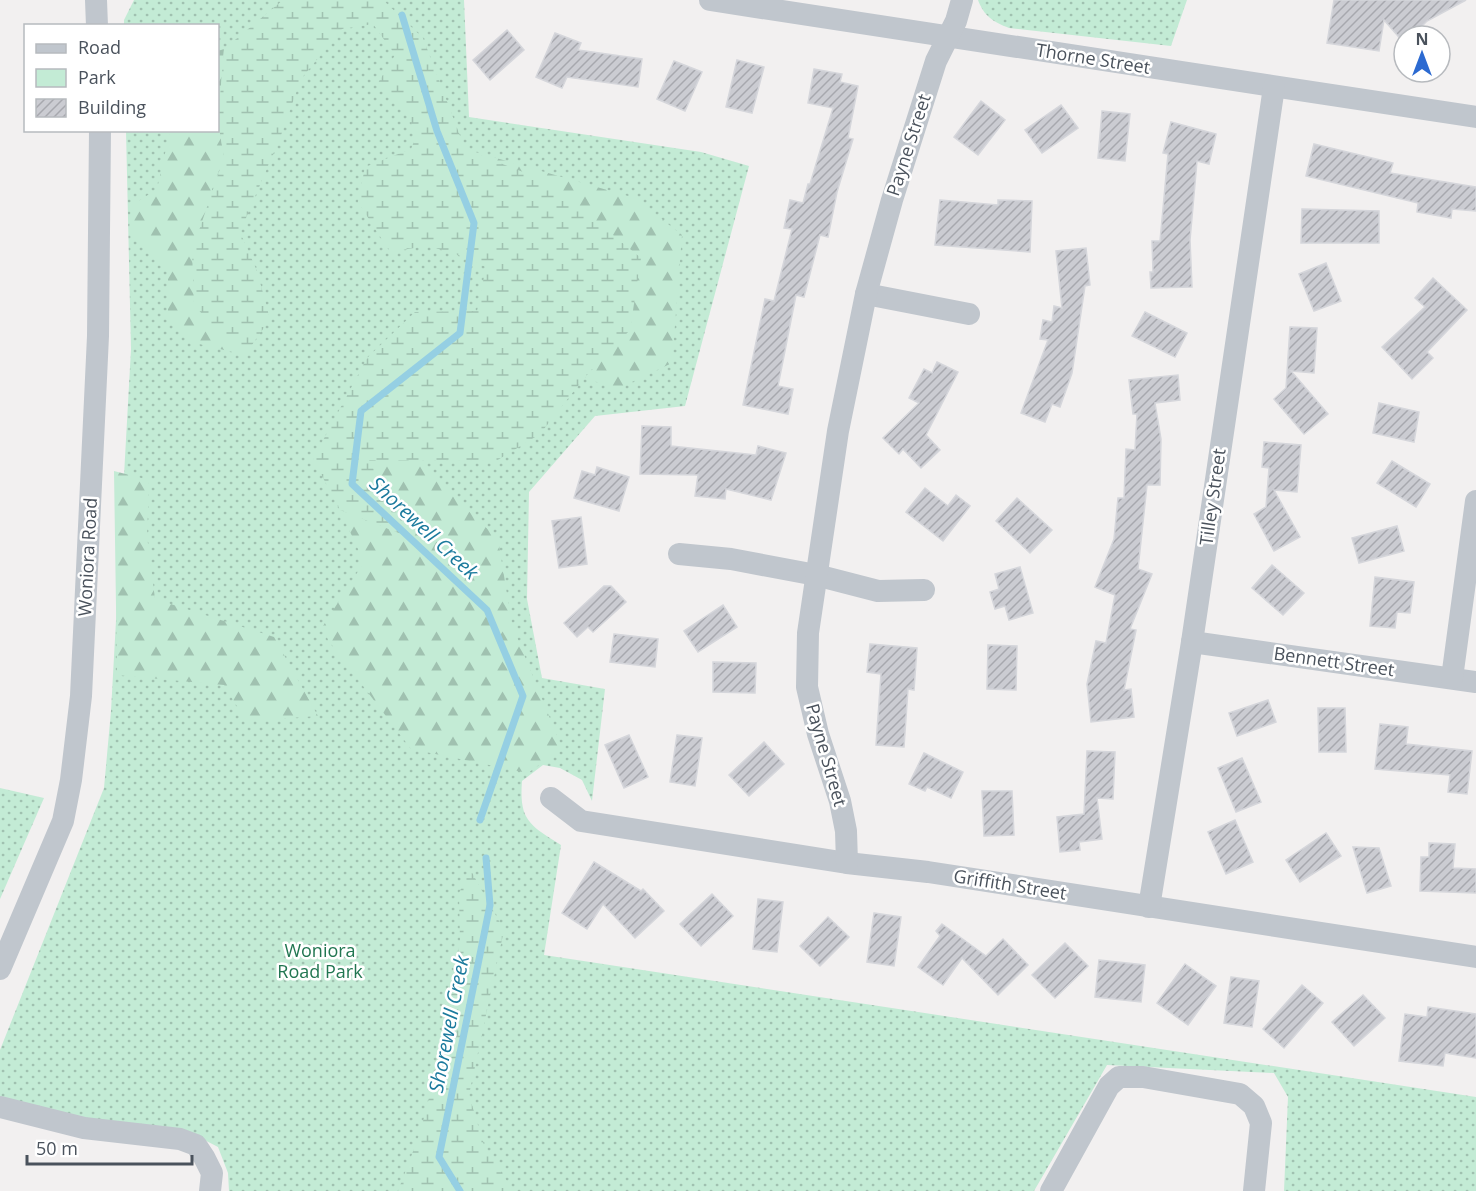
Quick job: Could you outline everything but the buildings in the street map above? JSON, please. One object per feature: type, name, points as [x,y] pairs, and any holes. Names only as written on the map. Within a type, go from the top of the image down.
[{"type":"street","points":[[96,0],[98,24]]},
{"type":"street","name":"Thorne Street","points":[[710,0],[1476,117]]},
{"type":"street","name":"Payne Street","points":[[847,863],[846,831],[840,801],[818,734],[807,687],[808,633],[838,432],[866,294],[892,200],[936,61],[956,21],[962,0]]},
{"type":"street","name":"Tilley Street","points":[[1149,907],[1192,642],[1274,87]]},
{"type":"street","name":"Woniora Road","points":[[0,969],[63,821],[73,770],[81,696],[97,348],[100,132]]},
{"type":"street","points":[[866,294],[969,314]]},
{"type":"street","points":[[1452,678],[1476,501]]},
{"type":"street","points":[[679,554],[731,559],[816,575],[878,591],[924,590]]},
{"type":"street","name":"Bennett Street","points":[[1192,642],[1476,682]]},
{"type":"street","name":"Griffith Street","points":[[551,798],[581,821],[1476,957]]},
{"type":"street","points":[[1051,1191],[1109,1086],[1119,1077],[1143,1077],[1240,1094],[1254,1106],[1261,1123],[1254,1191]]},
{"type":"street","points":[[0,1107],[84,1128],[180,1139],[196,1145],[212,1173],[210,1191]]},
{"type":"green space","name":"Woniora Road Park","points":[[134,0],[464,0],[469,117],[701,152],[749,166],[685,406],[595,416],[529,492],[527,599],[542,678],[605,689],[592,801],[582,780],[560,768],[543,765],[522,781],[522,805],[528,820],[561,845],[544,955],[1476,1097],[1476,1191],[1284,1191],[1288,1097],[1274,1073],[1107,1065],[1034,1191],[229,1191],[228,1173],[218,1147],[193,1134],[106,1125],[0,1101],[0,1050],[104,788],[111,711],[131,349],[126,132],[219,132],[219,24],[124,24]]},
{"type":"green space","points":[[283,0],[383,0],[423,38],[465,149],[548,182],[641,258],[630,330],[585,377],[540,434],[496,461],[369,460],[409,537],[340,510],[313,459],[367,358],[415,312],[477,311],[486,267],[451,252],[426,246],[390,252],[358,202],[365,167],[411,149],[417,134],[400,104],[378,83],[395,55],[373,24],[342,29],[301,79],[280,138],[240,232],[257,271],[270,319],[245,355],[216,332],[194,304],[192,251],[224,157],[219,128],[219,110],[224,49]]},
{"type":"green space","points":[[978,0],[1187,0],[1171,46],[1009,28],[990,18]]},
{"type":"green space","points":[[224,49],[219,110],[219,51]]},
{"type":"green space","points":[[219,128],[224,157],[207,203],[216,332],[245,355],[195,343],[168,318],[168,267],[129,230],[131,206],[157,189],[170,132],[219,132]]},
{"type":"green space","points":[[465,149],[635,198],[682,235],[672,363],[615,390],[585,377],[630,330]]},
{"type":"green space","points":[[368,460],[415,460],[498,539],[512,625],[562,748],[528,773],[411,749],[328,640],[323,626],[364,562],[340,510],[408,536]]},
{"type":"green space","points":[[114,471],[149,480],[147,536],[155,599],[274,637],[318,716],[246,721],[224,685],[117,675]]},
{"type":"green space","points":[[0,788],[44,798],[0,899]]},
{"type":"green space","points":[[470,869],[504,930],[469,1095],[484,1145],[513,1191],[398,1191],[420,1133],[440,1055],[460,941],[459,893]]},
{"type":"waterway","name":"Shorewell Creek","points":[[402,15],[437,131],[474,223],[460,333],[361,411],[352,484],[487,610],[523,696],[480,820]]},
{"type":"waterway","name":"Shorewell Creek","points":[[460,1191],[439,1157],[490,905],[486,858]]}]
